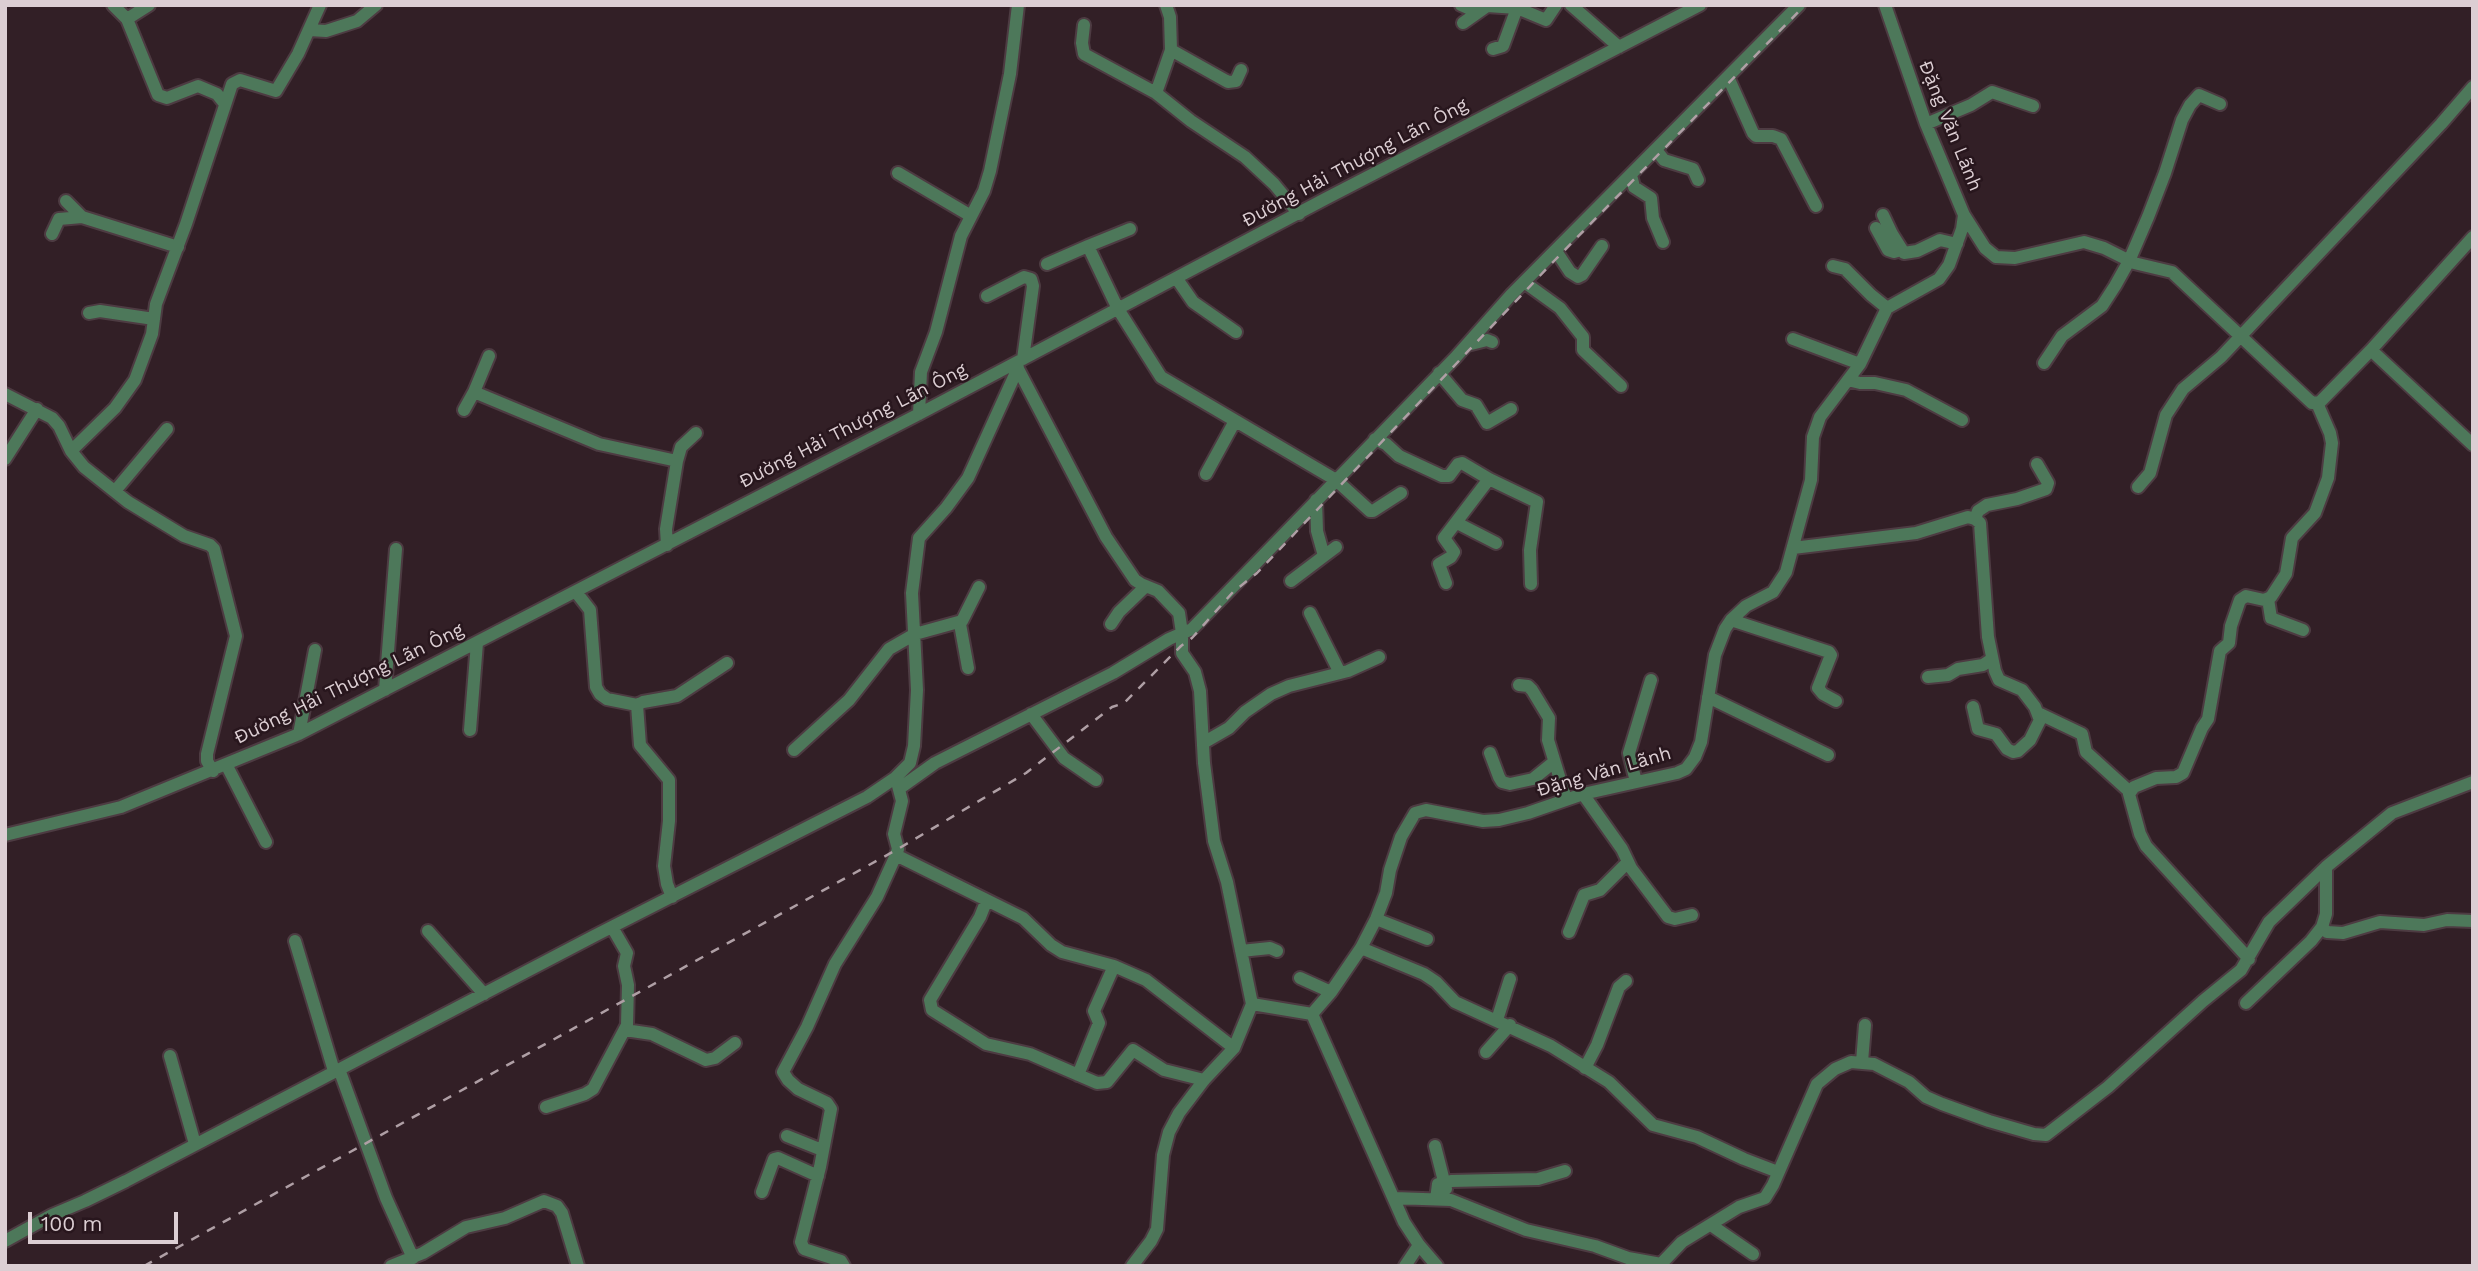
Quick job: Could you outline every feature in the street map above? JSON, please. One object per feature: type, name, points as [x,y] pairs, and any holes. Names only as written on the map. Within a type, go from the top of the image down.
[{"type":"street","points":[[113,5],[127,19],[160,97],[167,98],[198,86],[217,94],[225,104]]},
{"type":"street","points":[[127,19],[149,5]]},
{"type":"street","points":[[71,451],[106,418],[131,388],[152,334],[156,304],[178,247],[232,84],[240,79],[276,90],[320,5]]},
{"type":"street","points":[[309,30],[326,31],[357,20],[376,5]]},
{"type":"street","points":[[919,414],[921,372],[936,332],[959,243],[984,191],[1000,130],[1018,5]]},
{"type":"street","points":[[1156,93],[1171,50],[1170,17],[1166,5]]},
{"type":"street","points":[[1461,5],[1477,12]]},
{"type":"street","points":[[1463,23],[1487,6],[1517,8],[1546,20],[1556,5]]},
{"type":"street","points":[[1571,5],[1619,47]]},
{"type":"street","name":"Đường Hải Thượng Lãn Ông","points":[[5,835],[114,810],[227,766],[299,734],[1018,363],[1700,5]]},
{"type":"street","points":[[5,1241],[873,794],[897,783],[917,778],[935,763],[1113,673],[1192,629],[1440,373],[1524,282],[1799,5]]},
{"type":"street","name":"Đặng Văn Lãnh","points":[[1312,1014],[1331,992],[1361,948],[1376,919],[1386,894],[1390,870],[1401,837],[1415,813],[1426,810],[1483,821],[1499,820],[1583,794],[1677,774],[1692,762],[1701,742],[1719,642],[1731,620],[1746,606],[1773,592],[1786,572],[1811,480],[1816,425],[1824,410],[1860,365],[1887,308],[1934,284],[1949,265],[1957,244],[1964,215],[1926,124],[1885,5]]},
{"type":"street","points":[[1493,49],[1503,46],[1517,8]]},
{"type":"street","points":[[1084,25],[1084,54],[1156,93],[1191,121],[1245,157],[1274,184],[1299,214]]},
{"type":"street","points":[[1171,50],[1227,82],[1236,81],[1241,70]]},
{"type":"street","points":[[1728,77],[1753,133],[1781,139],[1816,206]]},
{"type":"street","points":[[2138,487],[2150,473],[2166,415],[2176,397],[2221,357],[2473,87]]},
{"type":"street","points":[[1926,124],[1971,105],[1992,92],[2033,106]]},
{"type":"street","points":[[2044,363],[2062,336],[2102,306],[2129,261],[2190,105],[2199,95],[2220,104]]},
{"type":"street","points":[[1656,150],[1664,160],[1693,169],[1698,180]]},
{"type":"street","points":[[898,173],[971,216]]},
{"type":"street","points":[[1631,175],[1634,187],[1651,198],[1653,218],[1664,242]]},
{"type":"street","points":[[66,201],[82,217]]},
{"type":"street","points":[[1883,215],[1901,250]]},
{"type":"street","points":[[1964,215],[1985,248],[1996,257],[2015,258],[2084,242],[2104,248],[2129,261],[2176,274],[2307,400],[2317,403],[2332,443],[2328,478],[2315,513],[2292,538],[2286,574],[2268,599],[2271,618],[2303,630]]},
{"type":"street","points":[[52,234],[59,219],[82,217],[178,247]]},
{"type":"street","points":[[1876,228],[1891,252],[1901,250],[1910,253],[1940,240],[1957,244]]},
{"type":"street","points":[[1046,264],[1130,229]]},
{"type":"street","points":[[2317,403],[2371,350],[2473,237]]},
{"type":"street","points":[[1088,246],[1118,309],[1161,377],[1336,480],[1370,511],[1401,494]]},
{"type":"street","points":[[1556,251],[1570,272],[1578,277],[1602,246]]},
{"type":"street","points":[[1833,266],[1845,269],[1887,308]]},
{"type":"street","points":[[844,1266],[841,1261],[802,1246],[831,1115],[830,1106],[798,1089],[783,1072],[807,1027],[835,964],[877,897],[898,849],[894,834],[901,807],[897,783],[912,758],[917,690],[913,583],[919,538],[968,478],[1018,363],[1033,286],[1031,279],[1024,277],[987,296]]},
{"type":"street","points":[[1177,279],[1193,302],[1236,332]]},
{"type":"street","points":[[1524,282],[1560,308],[1583,337],[1583,350],[1622,386]]},
{"type":"street","points":[[89,313],[100,311],[154,319]]},
{"type":"street","points":[[1793,339],[1860,365]]},
{"type":"street","points":[[1466,345],[1487,340],[1492,342]]},
{"type":"street","points":[[2371,350],[2473,446]]},
{"type":"street","points":[[464,410],[489,356]]},
{"type":"street","points":[[1018,363],[1106,537],[1135,580],[1158,591],[1179,613],[1182,653],[1199,683],[1214,841],[1227,882],[1252,1004],[1234,1048],[1204,1080],[1179,1113],[1169,1132],[1163,1155],[1157,1229],[1152,1241],[1132,1266]]},
{"type":"street","points":[[1440,373],[1462,400],[1476,405],[1488,423],[1511,409]]},
{"type":"street","points":[[1848,380],[1906,390],[1962,421]]},
{"type":"street","points":[[474,392],[599,444],[677,461]]},
{"type":"street","points":[[5,394],[37,409],[56,422],[71,451],[84,467],[115,491],[184,536],[210,545],[215,553],[236,636],[207,754],[207,761],[213,771]]},
{"type":"street","points":[[5,459],[37,409]]},
{"type":"street","points":[[1206,474],[1235,421]]},
{"type":"street","points":[[115,491],[167,429]]},
{"type":"street","points":[[667,545],[666,529],[677,461],[681,447],[696,433]]},
{"type":"street","points":[[1376,439],[1399,456],[1443,476],[1449,476],[1458,464],[1462,463],[1537,502],[1530,550],[1531,584]]},
{"type":"street","points":[[1975,519],[1978,511],[1987,505],[2046,489],[2048,483],[2037,464]]},
{"type":"street","points":[[1446,583],[1439,565],[1454,552],[1444,538],[1489,479]]},
{"type":"street","points":[[1316,500],[1317,531],[1324,556]]},
{"type":"street","points":[[1793,548],[1916,533],[1968,517],[1980,523],[1988,637],[1999,680],[2022,690],[2039,713],[2082,734],[2086,752],[2130,792],[2140,834],[2146,846],[2249,959]]},
{"type":"street","points":[[1457,523],[1496,543]]},
{"type":"street","points":[[1291,581],[1336,547]]},
{"type":"street","points":[[385,691],[396,549]]},
{"type":"street","points":[[1111,624],[1119,612],[1146,586]]},
{"type":"street","points":[[968,668],[960,624],[979,587]]},
{"type":"street","points":[[576,592],[590,610],[596,687],[607,699],[637,705],[677,696],[727,663]]},
{"type":"street","points":[[2130,792],[2134,787],[2156,778],[2179,777],[2183,774],[2208,719],[2220,651],[2229,643],[2231,626],[2241,600],[2246,596],[2268,599]]},
{"type":"street","points":[[1310,613],[1340,673]]},
{"type":"street","points":[[1731,620],[1829,652],[1818,688],[1836,701]]},
{"type":"street","points":[[794,750],[849,700],[884,653],[915,634],[960,624]]},
{"type":"street","points":[[470,730],[477,643]]},
{"type":"street","points":[[299,734],[315,650]]},
{"type":"street","points":[[1203,743],[1229,728],[1245,712],[1271,694],[1289,686],[1340,673],[1378,657]]},
{"type":"street","points":[[1928,677],[1948,675],[1954,671],[1983,665],[1992,659]]},
{"type":"street","points":[[1636,782],[1629,753],[1651,680]]},
{"type":"street","points":[[1519,685],[1528,686],[1532,690],[1549,718],[1548,740],[1566,799]]},
{"type":"street","points":[[1708,697],[1828,755]]},
{"type":"street","points":[[637,705],[640,745],[668,780],[669,821],[664,866],[667,884],[673,897]]},
{"type":"street","points":[[1973,707],[1978,729],[1996,734],[2007,749],[2013,752],[2018,751],[2033,736],[2040,720],[2039,713]]},
{"type":"street","points":[[1031,714],[1064,758],[1096,780]]},
{"type":"street","points":[[1490,753],[1502,782],[1533,779],[1554,762]]},
{"type":"street","points":[[227,766],[266,842]]},
{"type":"street","points":[[1394,1198],[1451,1200],[1526,1230],[1658,1264],[1664,1262],[1682,1242],[1739,1207],[1765,1198],[1817,1084],[1835,1069],[1851,1062],[1874,1063],[1909,1082],[1926,1097],[1942,1104],[2011,1128],[2046,1135],[2108,1087],[2203,1001],[2228,982],[2249,959],[2269,922],[2326,867],[2392,813],[2473,782]]},
{"type":"street","points":[[1583,794],[1668,917],[1675,919],[1692,915]]},
{"type":"street","points":[[896,855],[986,902],[1023,918],[1062,952],[1114,966],[1146,980],[1234,1048]]},
{"type":"street","points":[[1569,932],[1584,895],[1600,890],[1629,862]]},
{"type":"street","points":[[2246,1003],[2311,941],[2322,927],[2326,914],[2326,867]]},
{"type":"street","points":[[986,902],[980,917],[930,1000],[930,1006],[986,1044],[1030,1054],[1097,1083],[1107,1082],[1133,1050],[1164,1070],[1204,1080]]},
{"type":"street","points":[[1376,919],[1427,939]]},
{"type":"street","points":[[2322,927],[2327,932],[2343,933],[2380,922],[2424,925],[2446,920],[2473,921]]},
{"type":"street","points":[[546,1107],[593,1090],[625,1030],[629,1018],[628,985],[624,966],[627,953],[612,927]]},
{"type":"street","points":[[428,931],[484,994]]},
{"type":"street","points":[[295,942],[337,1070],[386,1198],[413,1258]]},
{"type":"street","points":[[1241,951],[1270,948],[1277,951]]},
{"type":"street","points":[[1361,948],[1431,978],[1455,1002],[1551,1046],[1609,1083],[1653,1125],[1697,1137],[1778,1172]]},
{"type":"street","points":[[1078,1075],[1099,1023],[1094,1011],[1114,966]]},
{"type":"street","points":[[1300,978],[1331,992]]},
{"type":"street","points":[[1497,1020],[1510,979]]},
{"type":"street","points":[[1585,1068],[1597,1045],[1619,987],[1626,981]]},
{"type":"street","points":[[1252,1004],[1312,1014],[1404,1222],[1437,1266]]},
{"type":"street","points":[[1486,1052],[1510,1026]]},
{"type":"street","points":[[1862,1062],[1865,1026]]},
{"type":"street","points":[[625,1030],[652,1034],[706,1060],[715,1058],[734,1043]]},
{"type":"street","points":[[170,1056],[195,1144]]},
{"type":"street","points":[[787,1136],[822,1150]]},
{"type":"street","points":[[1435,1146],[1451,1200]]},
{"type":"street","points":[[762,1192],[774,1159],[778,1158],[817,1176]]},
{"type":"street","points":[[1436,1199],[1438,1184],[1476,1179],[1538,1179],[1565,1171]]},
{"type":"street","points":[[391,1266],[413,1258],[466,1227],[505,1218],[544,1201],[557,1206],[562,1213],[578,1266]]},
{"type":"street","points":[[1711,1225],[1753,1254]]},
{"type":"street","points":[[1405,1266],[1419,1245]]},
{"type":"railway","points":[[144,1266],[898,849],[1026,773],[1112,707],[1124,703],[1192,638],[1233,592],[1257,573],[1553,262],[1805,5]]}]
